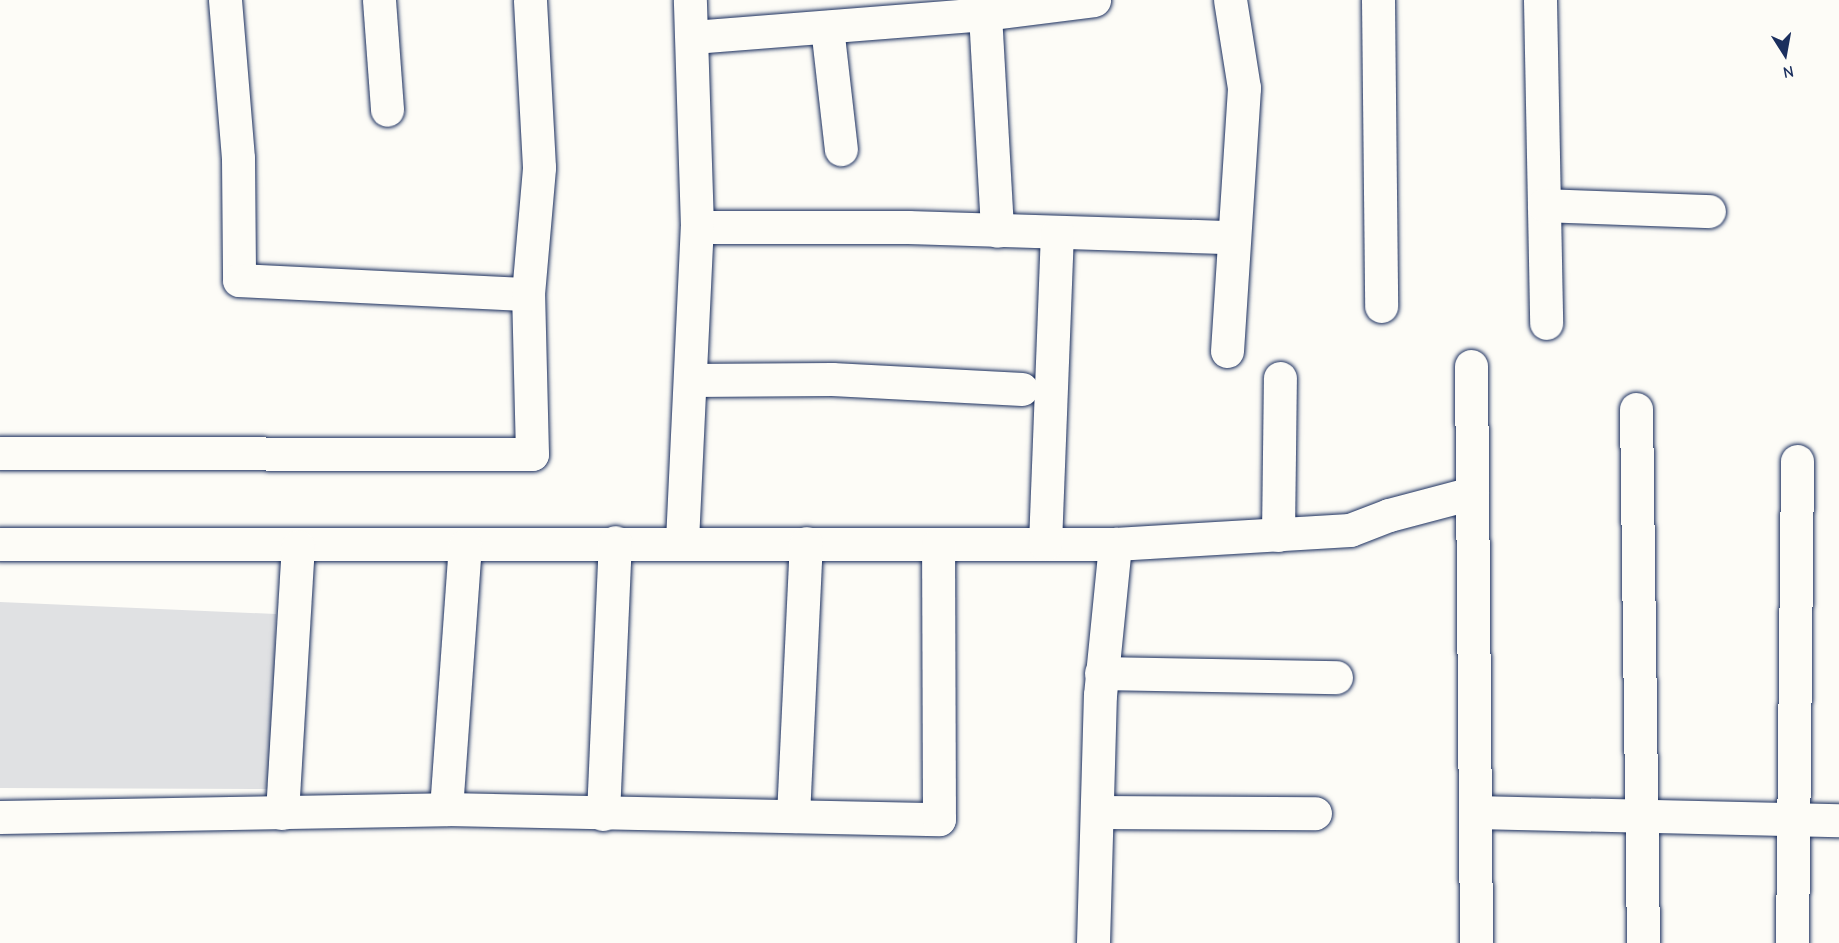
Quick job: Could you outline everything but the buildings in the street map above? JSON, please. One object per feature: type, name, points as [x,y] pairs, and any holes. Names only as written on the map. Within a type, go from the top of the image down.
[{"type":"street","points":[[225,0],[238,158],[239,280],[528,294]]},
{"type":"street","points":[[379,0],[387,110]]},
{"type":"street","points":[[0,453],[532,454],[528,294],[539,167],[530,0]]},
{"type":"street","points":[[682,541],[697,226],[693,37],[690,0]]},
{"type":"street","points":[[693,37],[985,14],[1095,0]]},
{"type":"street","points":[[1227,351],[1232,237],[1244,88],[1230,0]]},
{"type":"street","points":[[1378,0],[1381,306]]},
{"type":"street","points":[[1540,0],[1546,323]]},
{"type":"street","points":[[985,14],[997,231]]},
{"type":"street","points":[[827,27],[841,149]]},
{"type":"street","points":[[1544,205],[1709,211]]},
{"type":"street","points":[[697,226],[1232,237]]},
{"type":"street","points":[[1045,544],[1058,233]]},
{"type":"street","points":[[1471,366],[1476,943]]},
{"type":"street","points":[[1278,535],[1280,378]]},
{"type":"street","points":[[691,380],[832,379],[1022,389]]},
{"type":"street","points":[[1636,409],[1643,943]]},
{"type":"street","points":[[1792,943],[1797,461]]},
{"type":"street","points":[[0,544],[465,546],[682,541],[1114,544],[1350,530],[1389,515],[1472,493]]},
{"type":"street","points":[[603,814],[615,542]]},
{"type":"street","points":[[793,816],[806,543]]},
{"type":"street","points":[[0,817],[446,809],[603,814],[939,819],[938,544]]},
{"type":"street","points":[[1093,943],[1101,673],[1114,544]]},
{"type":"street","points":[[282,813],[298,546]]},
{"type":"street","points":[[446,809],[465,546]]},
{"type":"street","points":[[1101,673],[1336,677]]},
{"type":"street","points":[[1097,812],[1315,813]]},
{"type":"street","points":[[1475,812],[1642,818],[1839,820]]},
{"type":"shaded area","points":[[0,602],[276,614],[270,789],[0,788]]}]
